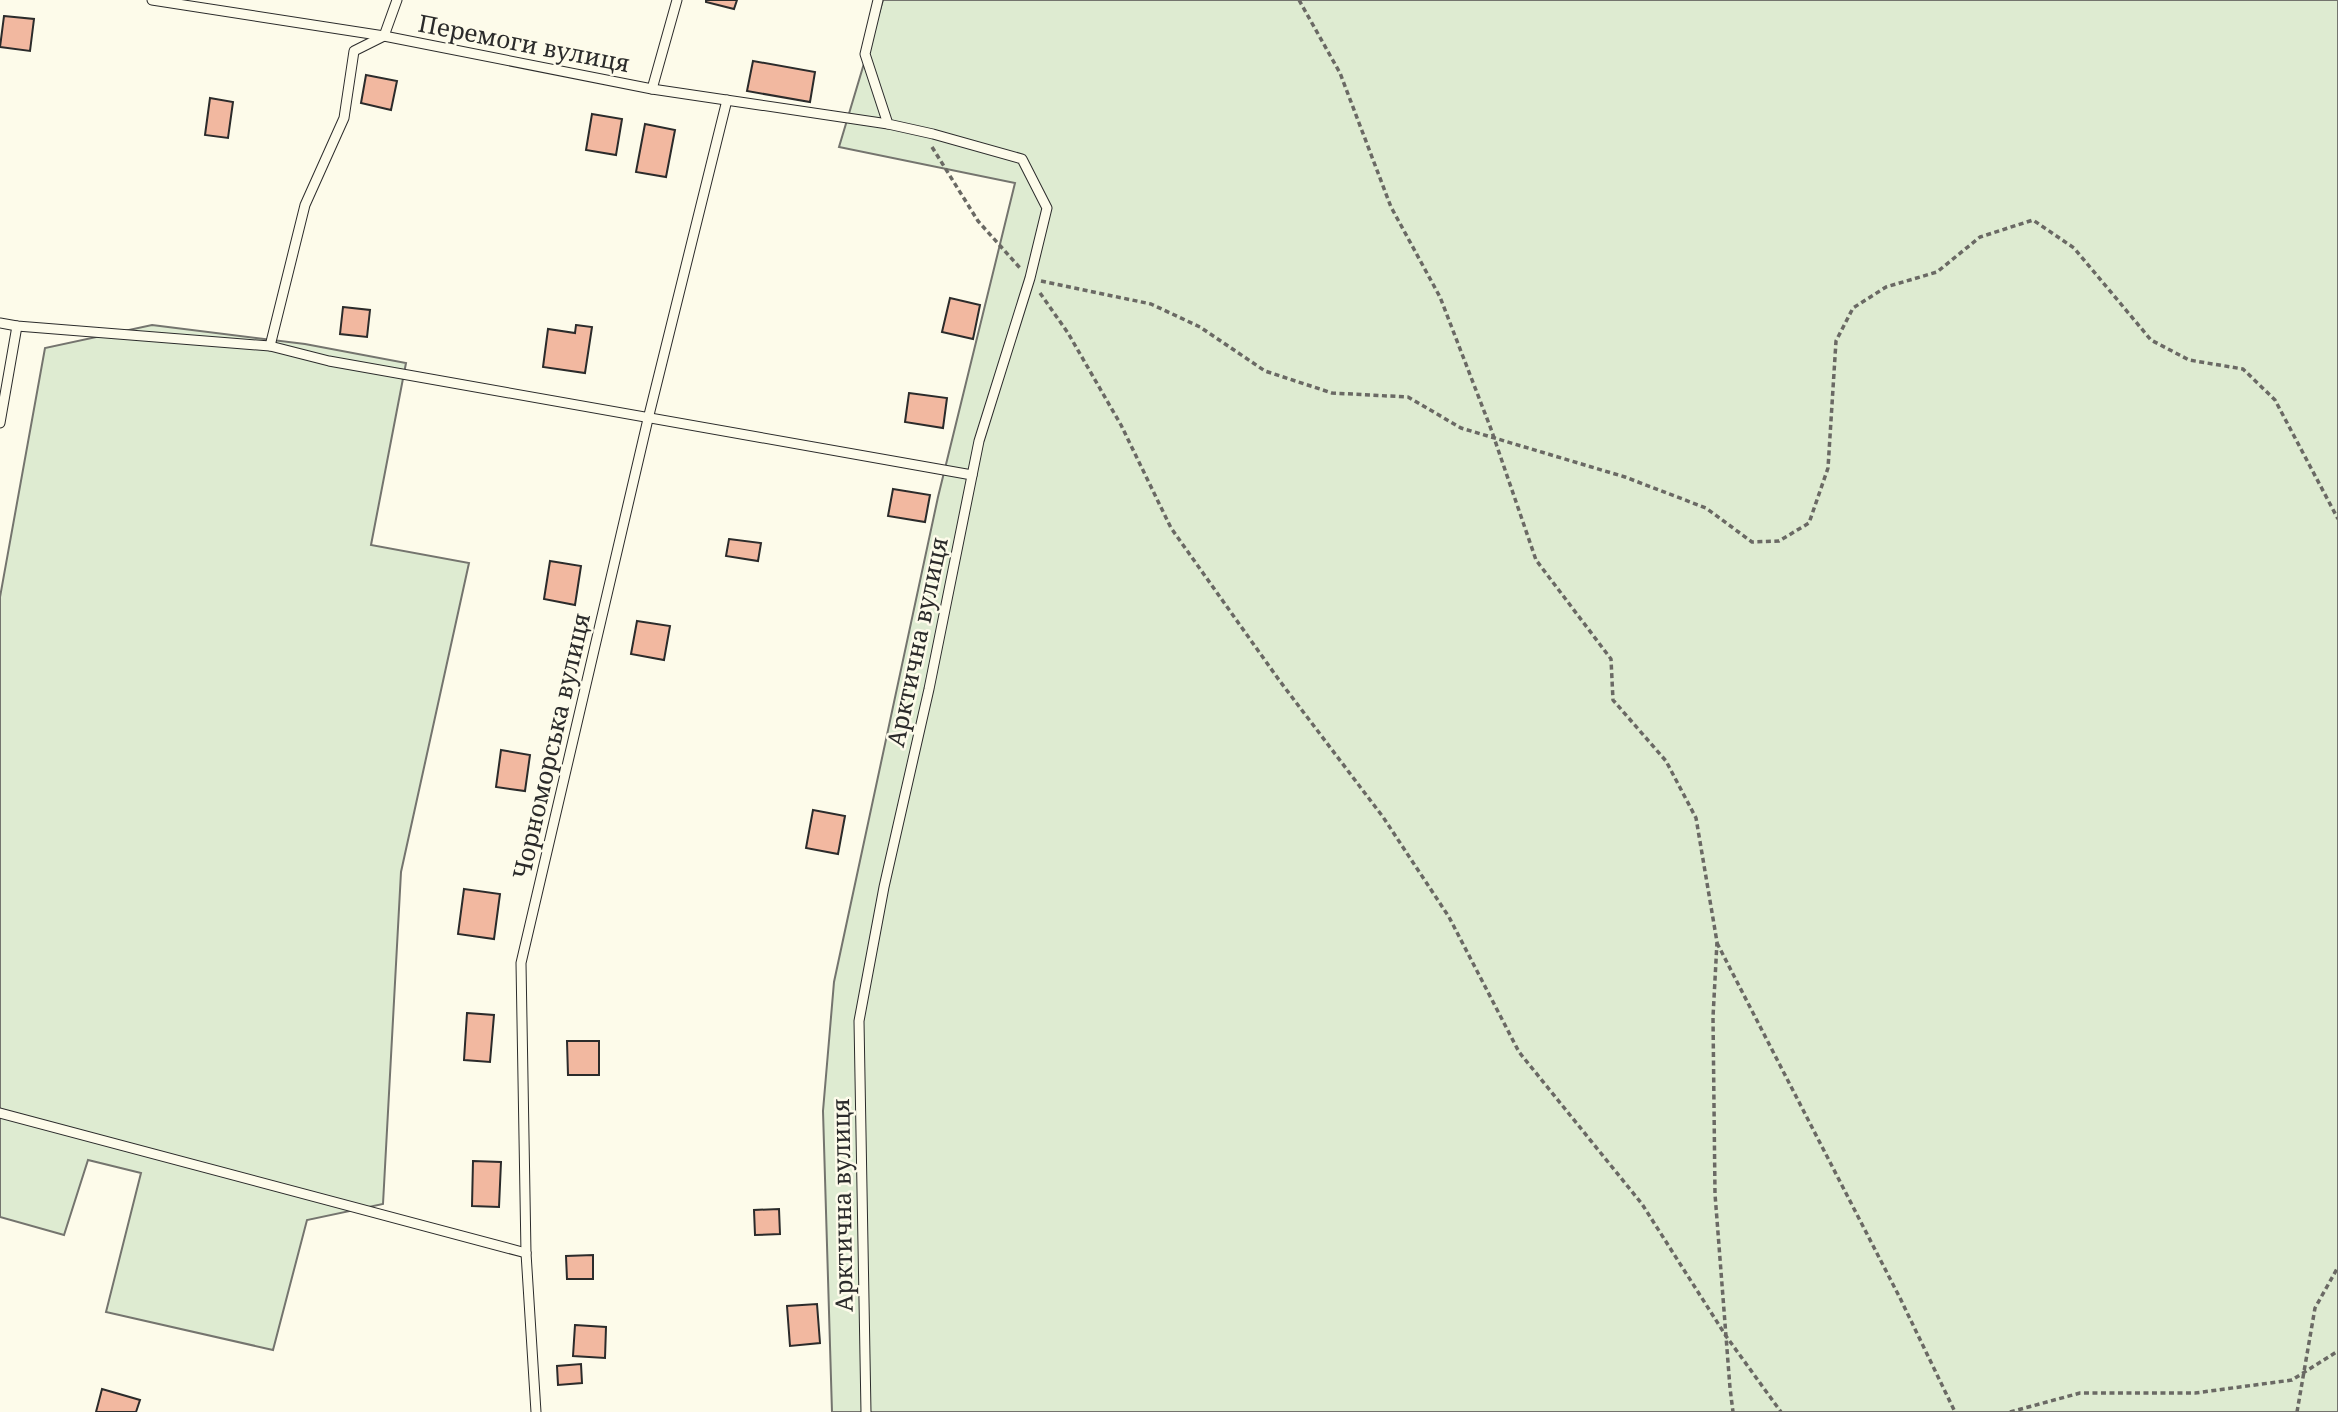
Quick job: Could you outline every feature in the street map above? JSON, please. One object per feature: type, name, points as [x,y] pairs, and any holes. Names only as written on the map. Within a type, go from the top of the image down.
[{"type":"lane","name":"Перемоги вулиця","points":[[152,0],[384,36],[652,89],[888,124]]},
{"type":"lane","points":[[270,346],[305,205],[344,118],[354,51],[384,36],[397,0]]},
{"type":"lane","points":[[652,89],[677,0]]},
{"type":"lane","points":[[878,0],[865,54],[888,124]]},
{"type":"lane","name":"Чорноморська вулиця","points":[[536,1412],[526,1253],[521,963],[648,419],[727,100]]},
{"type":"lane","name":"Арктична вулиця","points":[[866,1412],[859,1021],[884,887],[929,689],[979,441],[1030,278],[1046,208],[1022,159],[888,124]]},
{"type":"lane","points":[[0,323],[270,346],[329,361],[972,475]]},
{"type":"lane","points":[[0,423],[17,326]]},
{"type":"lane","points":[[0,1113],[526,1253]]},
{"type":"path","points":[[1299,0],[1340,73],[1391,207],[1440,297],[1494,438],[1536,560],[1611,659],[1613,700],[1666,761],[1696,818],[1717,942],[1713,1017],[1715,1194],[1733,1412]]},
{"type":"path","points":[[922,131],[978,221],[1030,278],[1068,333],[1114,414],[1171,528],[1279,680],[1383,817],[1449,917],[1519,1052],[1642,1204],[1726,1336],[1781,1412]]},
{"type":"path","points":[[1030,278],[1151,304],[1199,327],[1265,371],[1332,393],[1408,397],[1461,428],[1625,477],[1706,508],[1752,542],[1779,541],[1809,523],[1828,468],[1836,341],[1853,308],[1886,287],[1937,272],[1980,237],[2033,220],[2074,248],[2151,340],[2189,360],[2243,369],[2275,400],[2338,519]]},
{"type":"path","points":[[1717,942],[1900,1298],[1955,1412]]},
{"type":"path","points":[[2297,1412],[2315,1308],[2338,1267]]},
{"type":"path","points":[[2010,1412],[2080,1394],[2195,1392],[2292,1380],[2338,1351]]},
{"type":"green space","points":[[883,0],[2338,0],[2338,1412],[832,1412],[823,1111],[834,982],[938,497],[1015,183],[839,147]]},
{"type":"green space","points":[[152,325],[305,344],[406,363],[371,545],[469,563],[401,872],[383,1204],[307,1220],[273,1350],[106,1312],[141,1173],[88,1160],[64,1235],[0,1217],[0,597],[45,348]]},
{"type":"building","points":[[706,0],[737,0],[734,9]]},
{"type":"building","points":[[4,16],[34,19],[30,51],[0,47]]},
{"type":"building","points":[[753,61],[815,72],[810,102],[747,91]]},
{"type":"building","points":[[366,75],[397,81],[391,110],[361,103]]},
{"type":"building","points":[[210,98],[233,102],[228,138],[205,135]]},
{"type":"building","points":[[592,114],[622,119],[616,155],[586,150]]},
{"type":"building","points":[[645,124],[675,130],[666,177],[636,172]]},
{"type":"building","points":[[950,298],[980,305],[973,339],[942,332]]},
{"type":"building","points":[[343,307],[370,310],[367,337],[340,334]]},
{"type":"building","points":[[576,325],[592,327],[585,373],[543,367],[548,329],[575,333]]},
{"type":"building","points":[[909,393],[947,398],[943,428],[905,422]]},
{"type":"building","points":[[893,489],[930,495],[925,522],[888,516]]},
{"type":"building","points":[[729,539],[761,543],[758,561],[726,556]]},
{"type":"building","points":[[550,561],[581,566],[575,605],[544,599]]},
{"type":"building","points":[[637,621],[670,626],[664,660],[631,654]]},
{"type":"building","points":[[501,750],[530,755],[525,791],[496,787]]},
{"type":"building","points":[[813,810],[845,816],[838,854],[806,848]]},
{"type":"building","points":[[464,889],[500,894],[494,939],[458,934]]},
{"type":"building","points":[[467,1013],[494,1015],[490,1062],[464,1060]]},
{"type":"building","points":[[567,1041],[599,1041],[599,1075],[568,1075]]},
{"type":"building","points":[[473,1161],[501,1162],[499,1207],[472,1206]]},
{"type":"building","points":[[779,1209],[780,1234],[755,1235],[754,1210]]},
{"type":"building","points":[[593,1255],[593,1279],[567,1279],[566,1256]]},
{"type":"building","points":[[817,1304],[820,1343],[790,1346],[787,1306]]},
{"type":"building","points":[[575,1325],[606,1327],[605,1358],[573,1356]]},
{"type":"building","points":[[581,1364],[582,1383],[558,1385],[557,1366]]},
{"type":"building","points":[[102,1389],[140,1400],[136,1412],[96,1412]]}]
